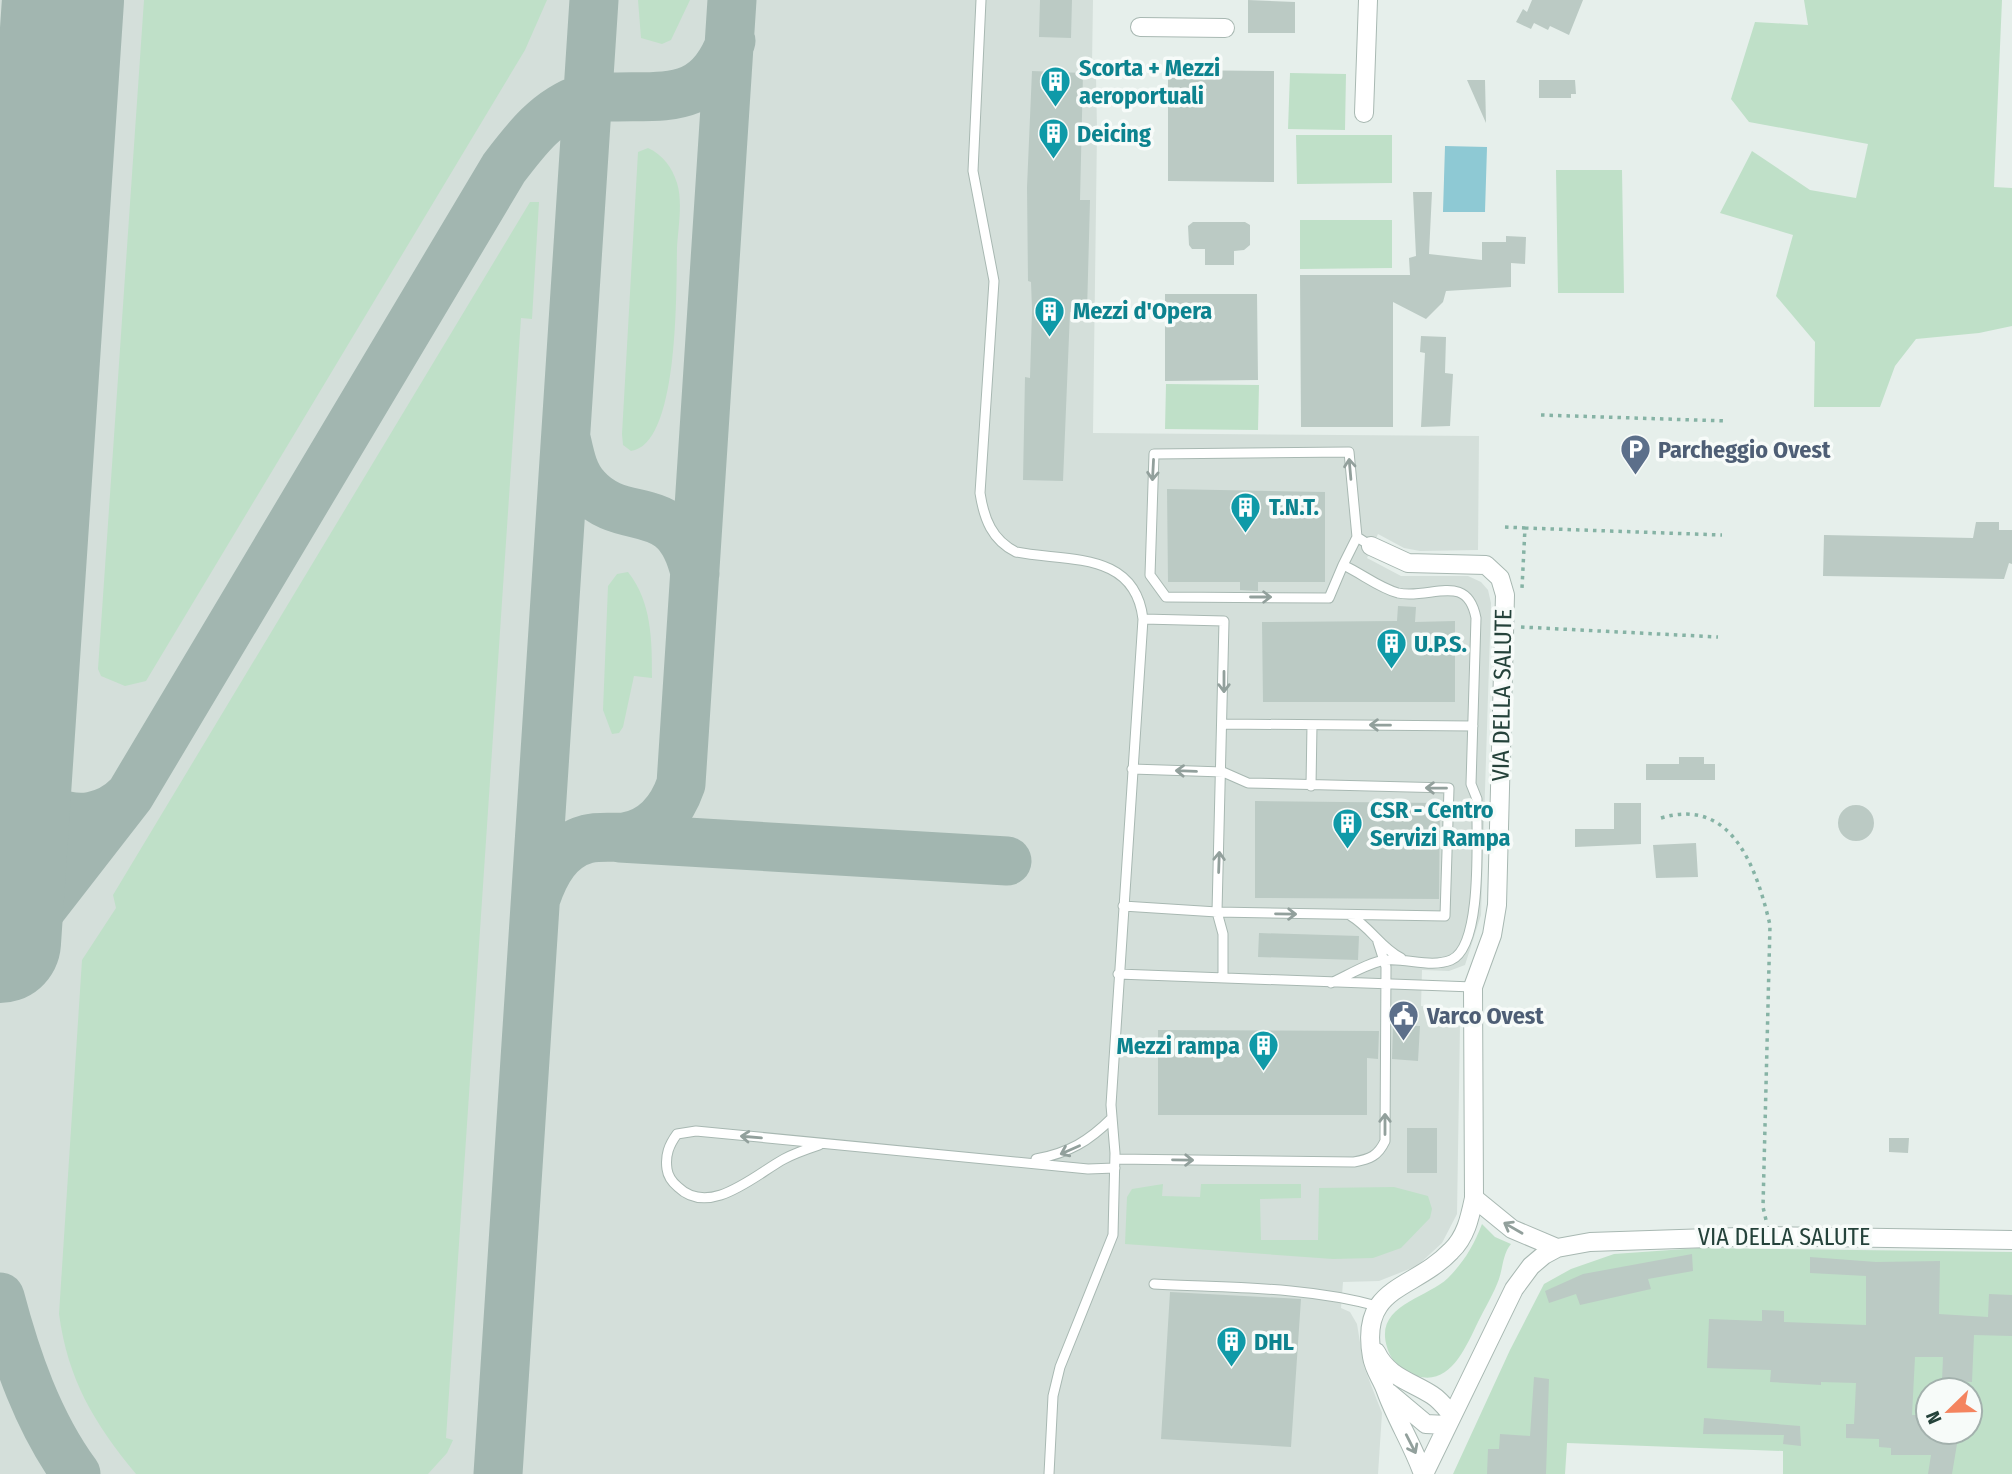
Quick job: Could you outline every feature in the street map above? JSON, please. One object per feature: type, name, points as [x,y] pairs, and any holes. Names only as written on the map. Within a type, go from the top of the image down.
[{"type":"street","points":[[1364,113],[1368,0]]},
{"type":"street","points":[[1140,27],[1225,28]]},
{"type":"street","name":"VIA DELLA SALUTE","points":[[1364,542],[1408,563],[1486,565],[1500,578],[1504,595],[1497,905],[1492,934],[1473,987],[1474,1198],[1469,1223],[1454,1249],[1433,1269],[1383,1297],[1377,1306],[1371,1335],[1375,1370],[1424,1474]]},
{"type":"street","name":"VIA DELLA SALUTE","points":[[1474,1198],[1512,1229],[1558,1248]]},
{"type":"street","name":"VIA DELLA SALUTE","points":[[1424,1474],[1499,1316],[1521,1278],[1544,1255],[1558,1248],[1626,1239],[1769,1236],[2012,1240]]},
{"type":"street","points":[[1371,1335],[1383,1365],[1398,1378],[1434,1396],[1450,1420]]},
{"type":"street","name":"VIA DELLA SALUTE","points":[[1386,1391],[1426,1424],[1450,1420]]},
{"type":"lane","points":[[981,0],[973,171],[994,281],[980,493],[983,511],[991,530],[1007,547],[1016,552],[1091,560],[1108,567],[1132,588],[1141,605],[1143,619],[1118,974],[1112,1118],[1115,1164],[1113,1236],[1060,1367],[1053,1396],[1049,1474]]},
{"type":"lane","points":[[1349,452],[1364,542],[1343,565],[1329,598],[1166,597],[1150,575],[1154,454],[1349,452]]},
{"type":"lane","points":[[1331,982],[1384,960],[1440,962],[1454,959],[1463,947],[1474,915],[1477,799],[1471,784],[1476,618],[1468,595],[1456,591],[1399,593],[1343,565]]},
{"type":"lane","points":[[1143,619],[1224,621],[1223,772],[1217,912],[1223,934],[1223,978]]},
{"type":"lane","points":[[1224,724],[1473,726]]},
{"type":"lane","points":[[1311,786],[1312,725]]},
{"type":"lane","points":[[1123,906],[1217,912],[1445,916],[1449,788],[1248,783],[1223,772],[1132,769]]},
{"type":"lane","points":[[1349,915],[1362,923],[1378,942],[1405,961]]},
{"type":"lane","points":[[819,1145],[785,1158],[726,1193],[709,1196],[692,1196],[681,1191],[667,1171],[669,1145],[677,1134],[696,1131],[819,1145],[1017,1160],[1088,1169],[1115,1164],[1354,1162],[1369,1159],[1379,1153],[1385,1141],[1385,985],[1384,960],[1378,942]]},
{"type":"lane","points":[[1118,974],[1473,987]]},
{"type":"lane","points":[[1017,1160],[1059,1155],[1082,1145],[1112,1118]]},
{"type":"lane","points":[[1154,1284],[1314,1293],[1342,1296],[1377,1306]]},
{"type":"path","points":[[1541,415],[1727,421]]},
{"type":"path","points":[[1505,527],[1722,535]]},
{"type":"path","points":[[1522,590],[1525,528]]},
{"type":"path","points":[[1521,614],[1520,626],[1718,636]]},
{"type":"path","points":[[1661,818],[1682,812],[1709,819],[1738,839],[1764,898],[1770,925],[1763,1207],[1769,1236]]},
{"type":"shaded area","points":[[0,0],[1093,0],[1092,64],[1096,75],[1097,131],[1093,433],[1479,436],[1478,550],[1420,551],[1404,548],[1378,534],[1367,558],[1401,576],[1468,576],[1481,582],[1488,590],[1491,603],[1481,915],[1465,965],[1449,971],[1422,970],[1421,1006],[1452,1010],[1460,1024],[1457,1214],[1442,1243],[1417,1266],[1379,1281],[1343,1282],[1341,1308],[1350,1312],[1357,1324],[1364,1367],[1382,1413],[1378,1474],[0,1474]]},
{"type":"green space","points":[[144,0],[547,0],[525,50],[146,681],[125,686],[101,676],[98,669]]},
{"type":"green space","points":[[638,0],[690,0],[671,40],[662,44],[641,38]]},
{"type":"green space","points":[[1804,0],[2002,0],[1994,187],[2012,188],[2012,326],[1979,333],[1916,339],[1895,366],[1880,407],[1814,407],[1815,342],[1776,296],[1793,235],[1720,213],[1752,151],[1810,190],[1856,198],[1868,144],[1749,122],[1731,99],[1755,22],[1808,25]]},
{"type":"green space","points":[[1290,73],[1346,74],[1345,130],[1288,129]]},
{"type":"green space","points":[[1296,135],[1392,135],[1392,183],[1297,184]]},
{"type":"green space","points":[[648,148],[670,167],[679,190],[675,327],[667,394],[659,422],[647,442],[631,451],[623,445],[622,434],[638,152]]},
{"type":"green space","points":[[1556,170],[1622,170],[1624,293],[1558,293]]},
{"type":"green space","points":[[530,202],[539,202],[532,319],[521,318],[446,1438],[453,1440],[447,1453],[428,1474],[136,1474],[85,1400],[69,1360],[59,1314],[82,960],[116,908],[113,895]]},
{"type":"green space","points":[[1300,220],[1392,220],[1392,268],[1300,269]]},
{"type":"green space","points":[[1166,384],[1259,385],[1258,430],[1165,429]]},
{"type":"green space","points":[[628,572],[642,596],[649,622],[652,678],[634,676],[623,727],[619,733],[612,734],[603,710],[608,586],[617,574]]},
{"type":"green space","points":[[1163,1184],[1162,1196],[1200,1197],[1201,1184],[1301,1184],[1301,1198],[1260,1199],[1261,1240],[1318,1240],[1319,1188],[1394,1187],[1428,1196],[1432,1209],[1430,1218],[1401,1248],[1373,1258],[1333,1259],[1125,1244],[1127,1197],[1132,1189]]},
{"type":"green space","points":[[1482,1224],[1495,1237],[1511,1244],[1506,1252],[1499,1279],[1467,1345],[1452,1366],[1443,1373],[1433,1377],[1421,1377],[1407,1372],[1394,1361],[1388,1351],[1385,1333],[1388,1321],[1404,1305],[1448,1278],[1468,1253]]},
{"type":"green space","points":[[1699,1248],[2012,1252],[2012,1474],[1783,1474],[1783,1451],[1567,1443],[1565,1474],[1453,1474],[1510,1350],[1544,1284],[1571,1269],[1614,1254]]},
{"type":"water","points":[[1445,146],[1487,147],[1485,212],[1443,212]]},
{"type":"building","points":[[1040,0],[1072,0],[1071,38],[1039,37]]},
{"type":"building","points":[[1248,0],[1295,2],[1295,33],[1248,33]]},
{"type":"building","points":[[1532,0],[1583,0],[1569,35],[1550,26],[1548,30],[1534,23],[1531,29],[1516,22],[1523,9],[1527,12]]},
{"type":"building","points":[[1168,70],[1274,71],[1274,182],[1168,181]]},
{"type":"building","points":[[1032,71],[1083,73],[1080,200],[1090,200],[1087,312],[1070,312],[1063,481],[1023,480],[1025,377],[1030,378],[1032,310],[1031,282],[1028,281],[1027,187]]},
{"type":"building","points":[[1467,80],[1485,80],[1486,123]]},
{"type":"building","points":[[1539,80],[1575,80],[1576,94],[1571,94],[1571,98],[1539,98]]},
{"type":"building","points":[[1413,192],[1432,192],[1429,254],[1482,260],[1482,242],[1506,242],[1506,236],[1526,237],[1525,264],[1511,263],[1511,287],[1446,291],[1443,302],[1426,319],[1393,302],[1393,427],[1301,427],[1300,275],[1410,275],[1409,258],[1416,256]]},
{"type":"building","points":[[1193,222],[1245,222],[1250,225],[1250,245],[1244,250],[1234,251],[1234,265],[1205,265],[1205,249],[1192,249],[1189,245],[1188,226]]},
{"type":"building","points":[[1165,294],[1257,294],[1258,380],[1165,381]]},
{"type":"building","points":[[1421,336],[1446,337],[1445,373],[1453,374],[1450,426],[1421,427],[1425,353],[1420,352]]},
{"type":"building","name":"T.N.T.","points":[[1167,489],[1325,492],[1325,582],[1258,582],[1258,591],[1240,590],[1240,582],[1168,582]]},
{"type":"building","points":[[1976,522],[1999,522],[1999,530],[2012,530],[2012,564],[2009,563],[2004,579],[1823,576],[1824,535],[1973,538]]},
{"type":"building","name":"U.P.S.","points":[[1398,606],[1416,607],[1415,622],[1455,621],[1455,702],[1263,702],[1262,622],[1397,621]]},
{"type":"building","points":[[1679,757],[1704,757],[1704,764],[1715,764],[1715,780],[1646,780],[1646,764],[1679,764]]},
{"type":"building","name":"CSR - Centro Servizi Rampa","points":[[1255,801],[1440,803],[1439,899],[1255,898]]},
{"type":"building","points":[[1614,803],[1641,803],[1641,844],[1575,847],[1575,829],[1614,829]]},
{"type":"building","points":[[1856,805],[1869,810],[1874,823],[1869,836],[1856,841],[1843,836],[1838,823],[1843,810]]},
{"type":"building","points":[[1696,843],[1698,877],[1656,878],[1653,845]]},
{"type":"building","points":[[1259,933],[1359,936],[1358,960],[1258,957]]},
{"type":"building","name":"Varco Ovest","points":[[1393,1025],[1420,1026],[1418,1061],[1392,1059]]},
{"type":"building","name":"Mezzi rampa","points":[[1158,1030],[1379,1031],[1378,1059],[1367,1058],[1367,1115],[1158,1115]]},
{"type":"building","points":[[1407,1128],[1437,1128],[1437,1173],[1407,1173]]},
{"type":"building","points":[[1889,1138],[1909,1138],[1908,1153],[1889,1152]]},
{"type":"building","points":[[1692,1254],[1693,1271],[1648,1279],[1651,1289],[1580,1305],[1576,1294],[1549,1303],[1545,1291],[1583,1274]]},
{"type":"building","points":[[1810,1257],[1876,1262],[1940,1261],[1939,1314],[1988,1317],[1989,1294],[2012,1295],[2012,1336],[1974,1335],[1972,1376],[1942,1376],[1943,1357],[1915,1357],[1912,1415],[1914,1446],[1957,1446],[1952,1474],[1928,1474],[1931,1455],[1891,1455],[1891,1448],[1879,1447],[1879,1439],[1846,1438],[1846,1424],[1854,1424],[1856,1383],[1821,1382],[1821,1385],[1770,1382],[1771,1370],[1707,1368],[1709,1319],[1762,1321],[1762,1310],[1784,1311],[1784,1322],[1866,1325],[1866,1276],[1810,1273]]},
{"type":"building","name":"DHL","points":[[1170,1292],[1301,1299],[1291,1447],[1161,1439]]},
{"type":"building","points":[[1534,1377],[1549,1379],[1546,1474],[1487,1474],[1488,1449],[1499,1449],[1500,1434],[1530,1436]]},
{"type":"building","points":[[1704,1418],[1800,1426],[1801,1446],[1783,1444],[1784,1435],[1703,1434]]},
{"type":"taxiway","points":[[498,1474],[594,0]]},
{"type":"taxiway","points":[[536,898],[548,870],[560,854],[587,839],[625,837],[654,825],[673,803],[681,784],[732,0]]},
{"type":"taxiway","points":[[0,967],[5,956],[130,795],[512,157],[529,136],[549,118],[571,103],[584,98],[655,96],[686,92],[711,75],[722,61],[731,41]]},
{"type":"taxiway","points":[[566,438],[575,471],[586,488],[601,501],[616,508],[648,516],[675,532],[686,548],[695,573]]},
{"type":"taxiway","points":[[15,741],[16,764],[23,784],[36,799],[52,810],[71,816],[91,816],[111,810],[129,796]]},
{"type":"taxiway","points":[[620,838],[1007,861]]},
{"type":"taxiway","points":[[0,1297],[13,1343],[39,1411],[76,1474]]},
{"type":"runway","points":[[0,942],[63,0]]},
{"type":"place","name":"Scorta + Mezzi aeroportuali","points":[[1056,109]]},
{"type":"place","name":"Deicing","points":[[1054,161]]},
{"type":"place","name":"Mezzi d'Opera","points":[[1050,338]]},
{"type":"place","name":"Parcheggio Ovest","points":[[1635,477]]},
{"type":"place","name":"T.N.T.","points":[[1246,534]]},
{"type":"place","name":"U.P.S.","points":[[1391,671]]},
{"type":"place","name":"CSR - Centro Servizi Rampa","points":[[1347,851]]},
{"type":"place","name":"Varco Ovest","points":[[1404,1043]]},
{"type":"place","name":"Mezzi rampa","points":[[1263,1073]]},
{"type":"place","name":"DHL","points":[[1231,1369]]}]
